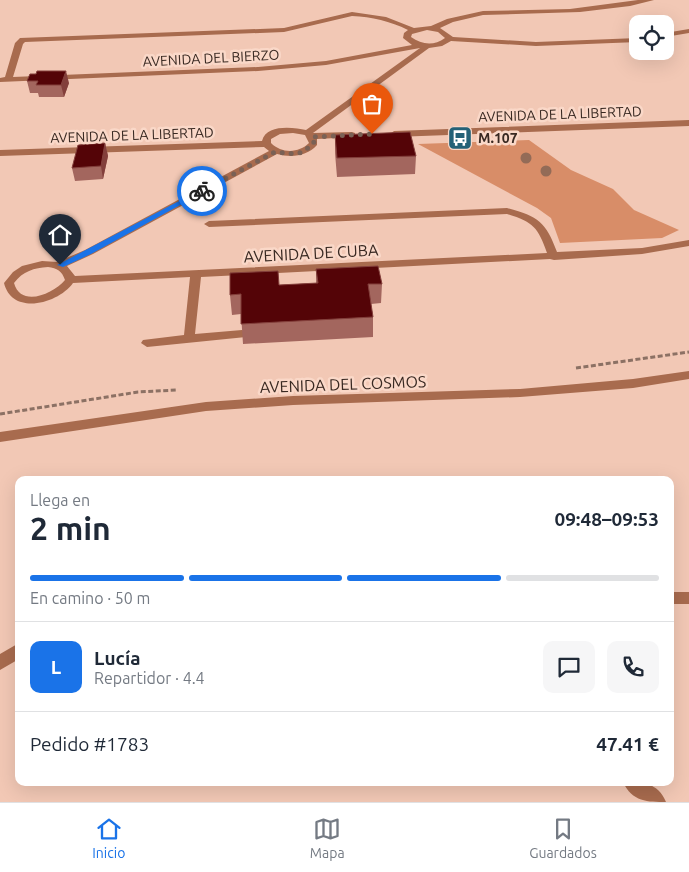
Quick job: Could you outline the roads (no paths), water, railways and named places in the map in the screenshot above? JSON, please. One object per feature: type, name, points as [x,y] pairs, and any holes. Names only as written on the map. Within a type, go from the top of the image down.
[{"type":"street","points":[[629,40],[536,44],[449,39],[442,44],[425,45],[415,44],[407,38],[408,33],[413,30],[434,28],[449,20],[490,12],[570,11],[650,0]]},
{"type":"street","points":[[4,80],[19,43],[23,40],[284,30],[360,14],[383,18],[413,30]]},
{"type":"street","points":[[434,28],[446,32],[449,39]]},
{"type":"street","points":[[674,34],[689,31]]},
{"type":"street","points":[[310,135],[425,45]]},
{"type":"street","name":"AVENIDA DEL BIERZO","points":[[4,80],[268,68],[326,63],[425,45]]},
{"type":"street","name":"AVENIDA DE LA LIBERTAD","points":[[382,134],[689,123]]},
{"type":"street","points":[[275,152],[266,144],[267,138],[278,131],[294,130],[310,135],[362,135]]},
{"type":"street","points":[[60,265],[69,274],[70,280],[61,292],[42,299],[26,300],[17,297],[4,283],[26,268],[48,264],[60,265],[89,252],[275,152],[295,154],[303,152],[314,143],[310,135]]},
{"type":"street","name":"AVENIDA DE LA LIBERTAD","points":[[0,153],[266,144]]},
{"type":"street","name":"AVENIDA DE CUBA","points":[[209,224],[507,211],[528,217],[541,224],[554,257]]},
{"type":"street","points":[[684,244],[689,250]]},
{"type":"street","name":"AVENIDA DE CUBA","points":[[70,280],[642,252],[684,244]]},
{"type":"street","points":[[189,338],[196,274]]},
{"type":"street","points":[[147,342],[242,334]]},
{"type":"street","name":"AVENIDA DEL COSMOS","points":[[0,437],[236,404],[554,391],[689,375]]},
{"type":"street","points":[[674,598],[689,598]]},
{"type":"street","points":[[0,663],[15,653]]},
{"type":"street","points":[[637,786],[657,802]]},
{"type":"place","name":"M.107","points":[[460,138]]}]
